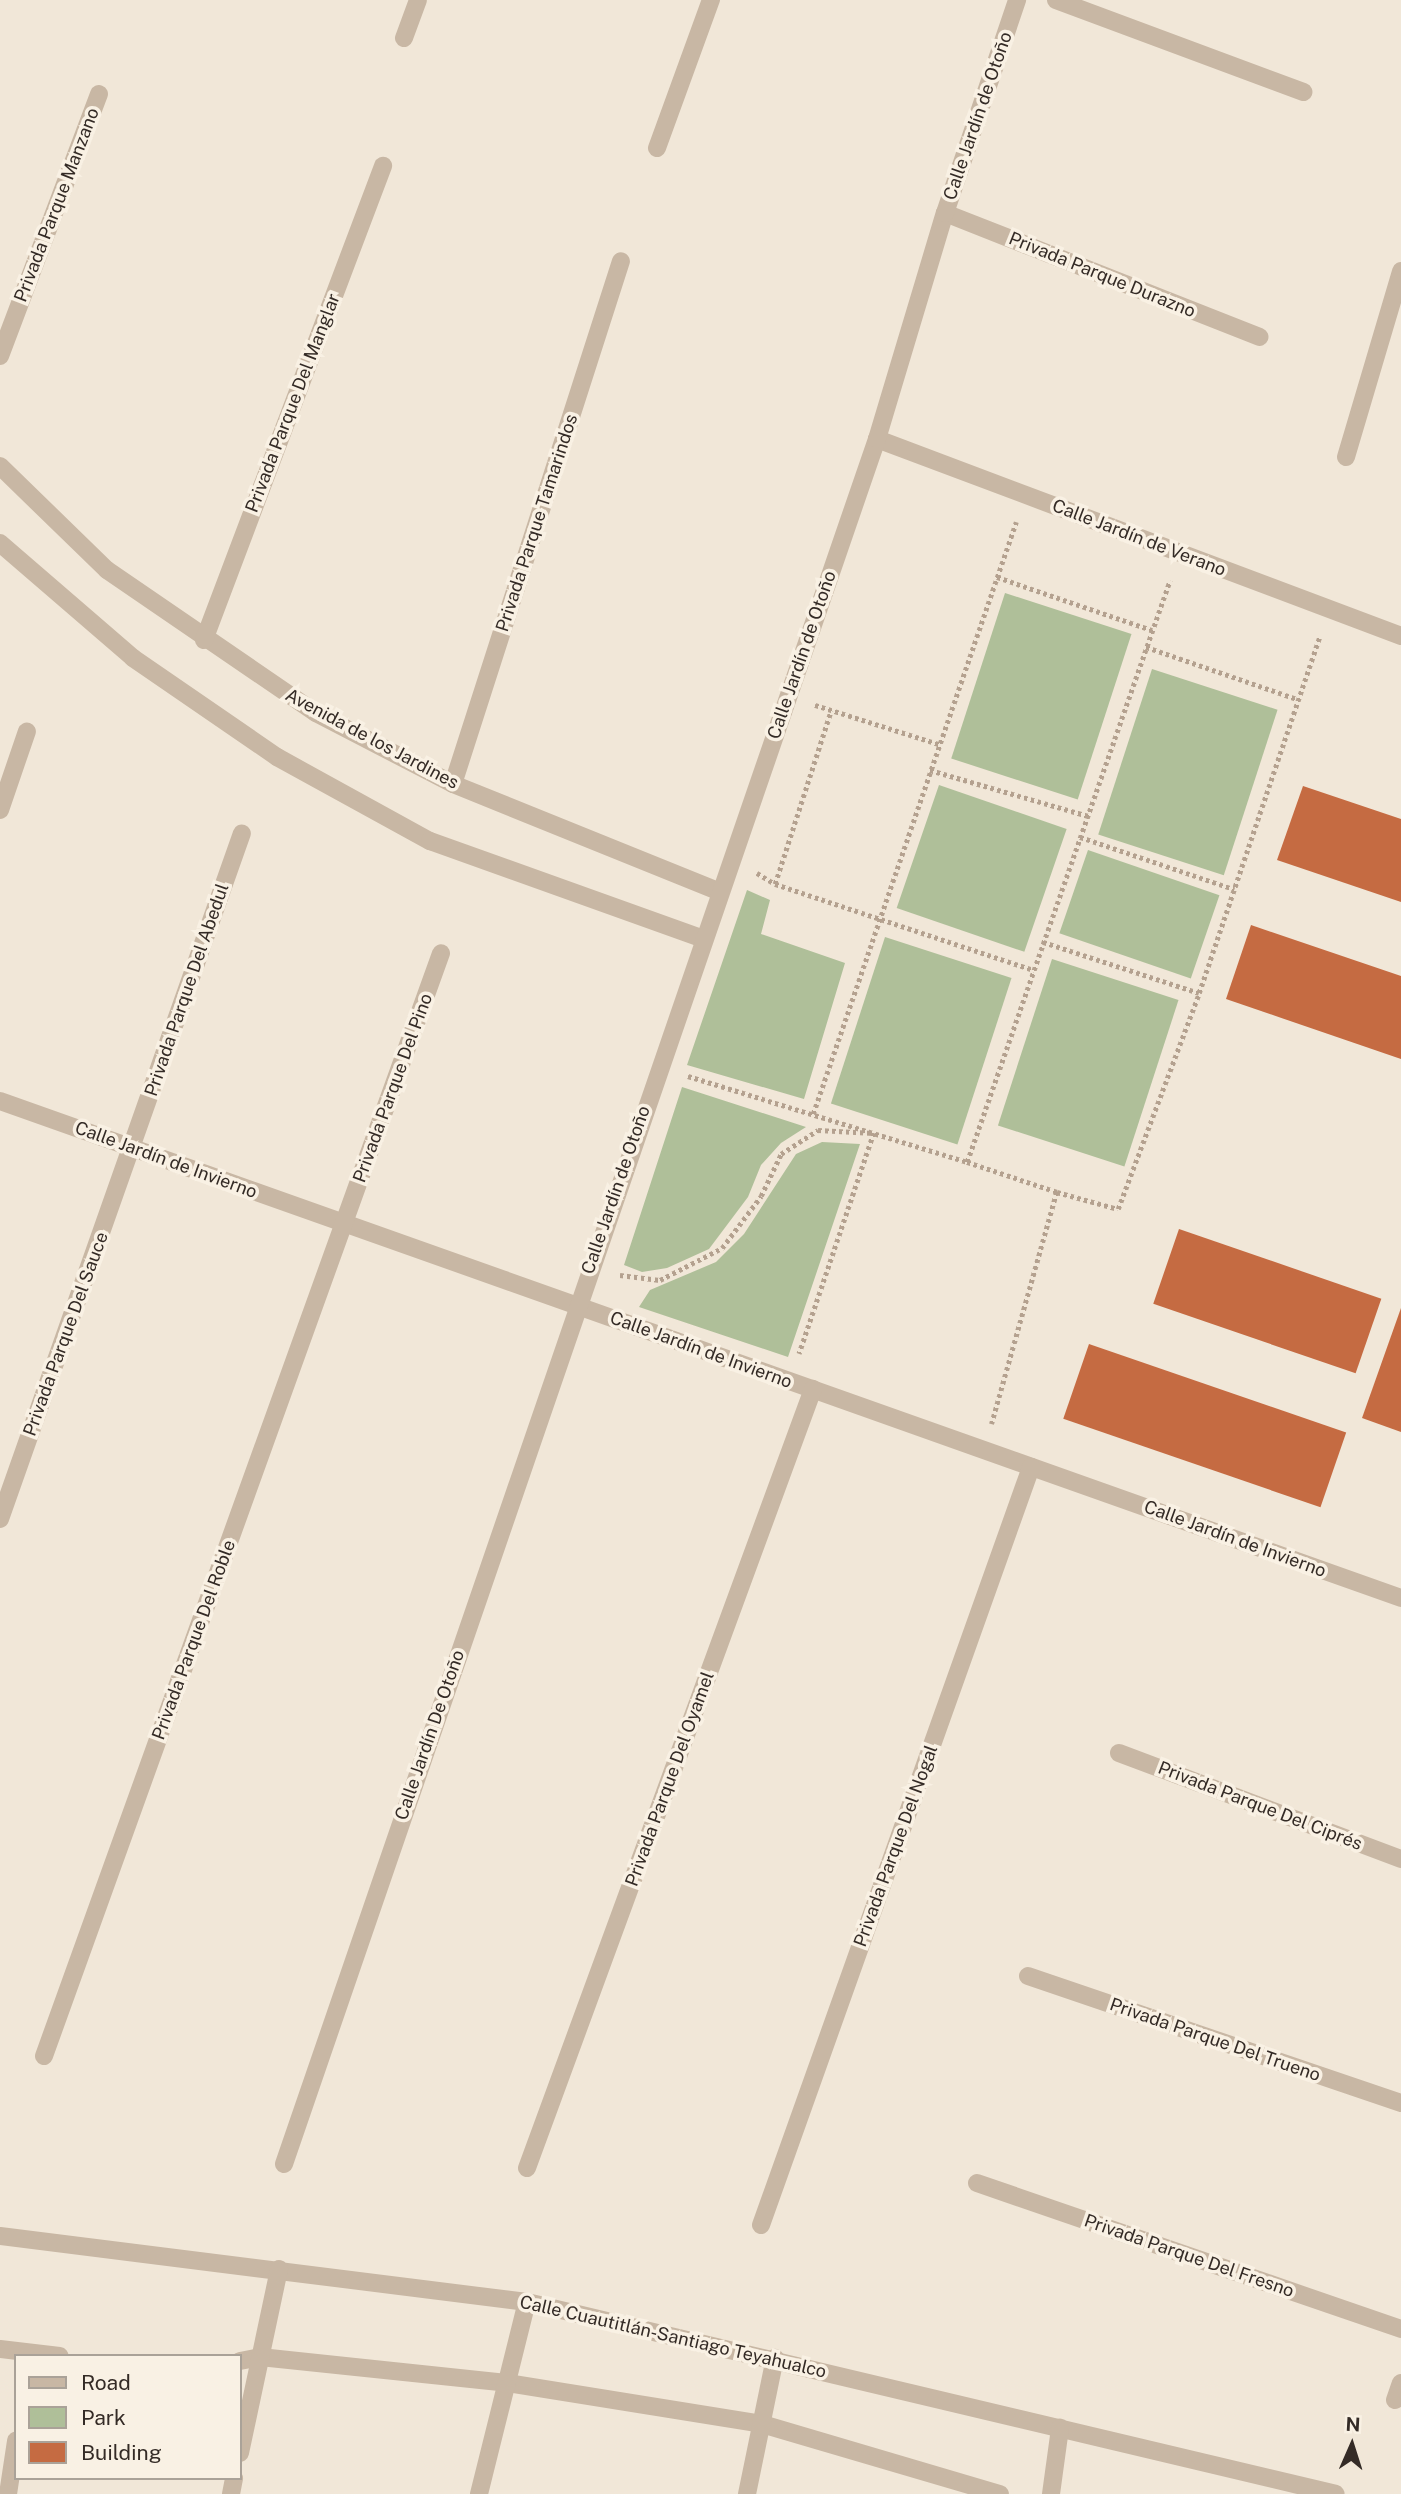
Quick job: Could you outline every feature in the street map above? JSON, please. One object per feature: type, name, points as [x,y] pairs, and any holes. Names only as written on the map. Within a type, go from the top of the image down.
[{"type":"street","points":[[404,38],[418,0]]},
{"type":"street","points":[[657,148],[711,0]]},
{"type":"street","name":"Calle Jardín de Otoño","points":[[576,1305],[877,439],[945,213],[1017,0]]},
{"type":"street","points":[[1056,0],[1303,93]]},
{"type":"street","name":"Privada Parque Manzano","points":[[0,356],[99,94]]},
{"type":"street","name":"Privada Parque Del Manglar","points":[[204,639],[383,166]]},
{"type":"street","name":"Privada Parque Durazno","points":[[945,213],[1259,337]]},
{"type":"street","name":"Privada Parque Tamarindos","points":[[453,784],[621,261]]},
{"type":"street","points":[[1346,457],[1401,271]]},
{"type":"street","name":"Calle Jardín de Verano","points":[[877,439],[1401,636]]},
{"type":"street","name":"Avenida de los Jardines","points":[[0,466],[107,570],[204,639],[316,713],[453,784],[720,892]]},
{"type":"street","points":[[0,543],[133,658],[289,763],[430,841],[703,939]]},
{"type":"street","points":[[0,810],[27,731]]},
{"type":"street","name":"Privada Parque Del Abedul","points":[[132,1148],[242,832]]},
{"type":"street","name":"Privada Parque Del Pino","points":[[345,1223],[441,953]]},
{"type":"street","name":"Calle Jardín de Invierno","points":[[0,1101],[1401,1598]]},
{"type":"street","name":"Privada Parque Del Sauce","points":[[0,1519],[132,1148]]},
{"type":"street","name":"Privada Parque Del Roble","points":[[44,2056],[345,1223]]},
{"type":"street","name":"Calle Jardín De Otoño","points":[[284,2164],[576,1305]]},
{"type":"street","name":"Privada Parque Del Oyamel","points":[[527,2168],[813,1389]]},
{"type":"street","name":"Privada Parque Del Nogal","points":[[761,2225],[1031,1467]]},
{"type":"street","name":"Privada Parque Del Ciprés","points":[[1119,1753],[1401,1859]]},
{"type":"street","name":"Privada Parque Del Trueno","points":[[1028,1976],[1401,2103]]},
{"type":"street","name":"Privada Parque Del Fresno","points":[[977,2183],[1401,2329]]},
{"type":"street","name":"Calle Cuautitlán-Santiago Teyahualco","points":[[0,2235],[527,2302],[775,2358],[1060,2428],[1296,2490],[1336,2494]]},
{"type":"street","points":[[242,2443],[279,2269]]},
{"type":"street","points":[[479,2494],[527,2302]]},
{"type":"street","points":[[0,2349],[23,2354]]},
{"type":"street","points":[[242,2361],[260,2357],[507,2382],[762,2424],[1000,2494]]},
{"type":"street","points":[[747,2494],[775,2358]]},
{"type":"street","points":[[1051,2494],[1060,2428]]},
{"type":"street","points":[[8,2494],[14,2454]]},
{"type":"path","points":[[813,1114],[878,918],[1026,495]]},
{"type":"path","points":[[967,1162],[1179,553]]},
{"type":"path","points":[[997,577],[1152,631]]},
{"type":"path","points":[[659,1067],[1118,1209],[1199,993],[1329,609]]},
{"type":"path","points":[[1146,647],[1297,699]]},
{"type":"path","points":[[789,693],[831,711],[939,744]]},
{"type":"path","points":[[775,884],[831,711]]},
{"type":"path","points":[[930,770],[1088,816]]},
{"type":"path","points":[[1080,837],[1234,889]]},
{"type":"path","points":[[732,858],[775,884],[1034,970]]},
{"type":"path","points":[[1044,942],[1199,993]]},
{"type":"path","points":[[588,1271],[660,1280],[722,1248],[761,1196],[781,1154],[818,1130],[874,1133]]},
{"type":"path","points":[[789,1381],[874,1133]]},
{"type":"path","points":[[985,1451],[1057,1192]]},
{"type":"green space","points":[[1005,593],[1131,634],[1078,800],[951,758]]},
{"type":"green space","points":[[1152,669],[1278,710],[1224,875],[1098,834]]},
{"type":"green space","points":[[939,785],[1067,829],[1024,952],[897,908]]},
{"type":"green space","points":[[1088,850],[1219,895],[1191,978],[1059,933]]},
{"type":"green space","points":[[747,890],[770,900],[761,934],[845,963],[804,1099],[687,1065]]},
{"type":"green space","points":[[885,937],[1011,978],[957,1145],[831,1103]]},
{"type":"green space","points":[[1052,959],[1178,1000],[1124,1167],[998,1125]]},
{"type":"green space","points":[[682,1087],[806,1127],[781,1143],[761,1165],[748,1197],[709,1249],[667,1268],[642,1272],[624,1265]]},
{"type":"green space","points":[[822,1142],[860,1144],[788,1357],[639,1307],[650,1290],[716,1262],[744,1234],[796,1154]]},
{"type":"building","points":[[1303,786],[1401,819],[1401,902],[1277,860]]},
{"type":"building","points":[[1251,925],[1401,976],[1401,1059],[1226,999]]},
{"type":"building","points":[[1179,1229],[1381,1299],[1356,1373],[1153,1304]]},
{"type":"building","points":[[1401,1308],[1401,1432],[1362,1418]]},
{"type":"building","points":[[1089,1344],[1346,1433],[1320,1507],[1063,1419]]}]
